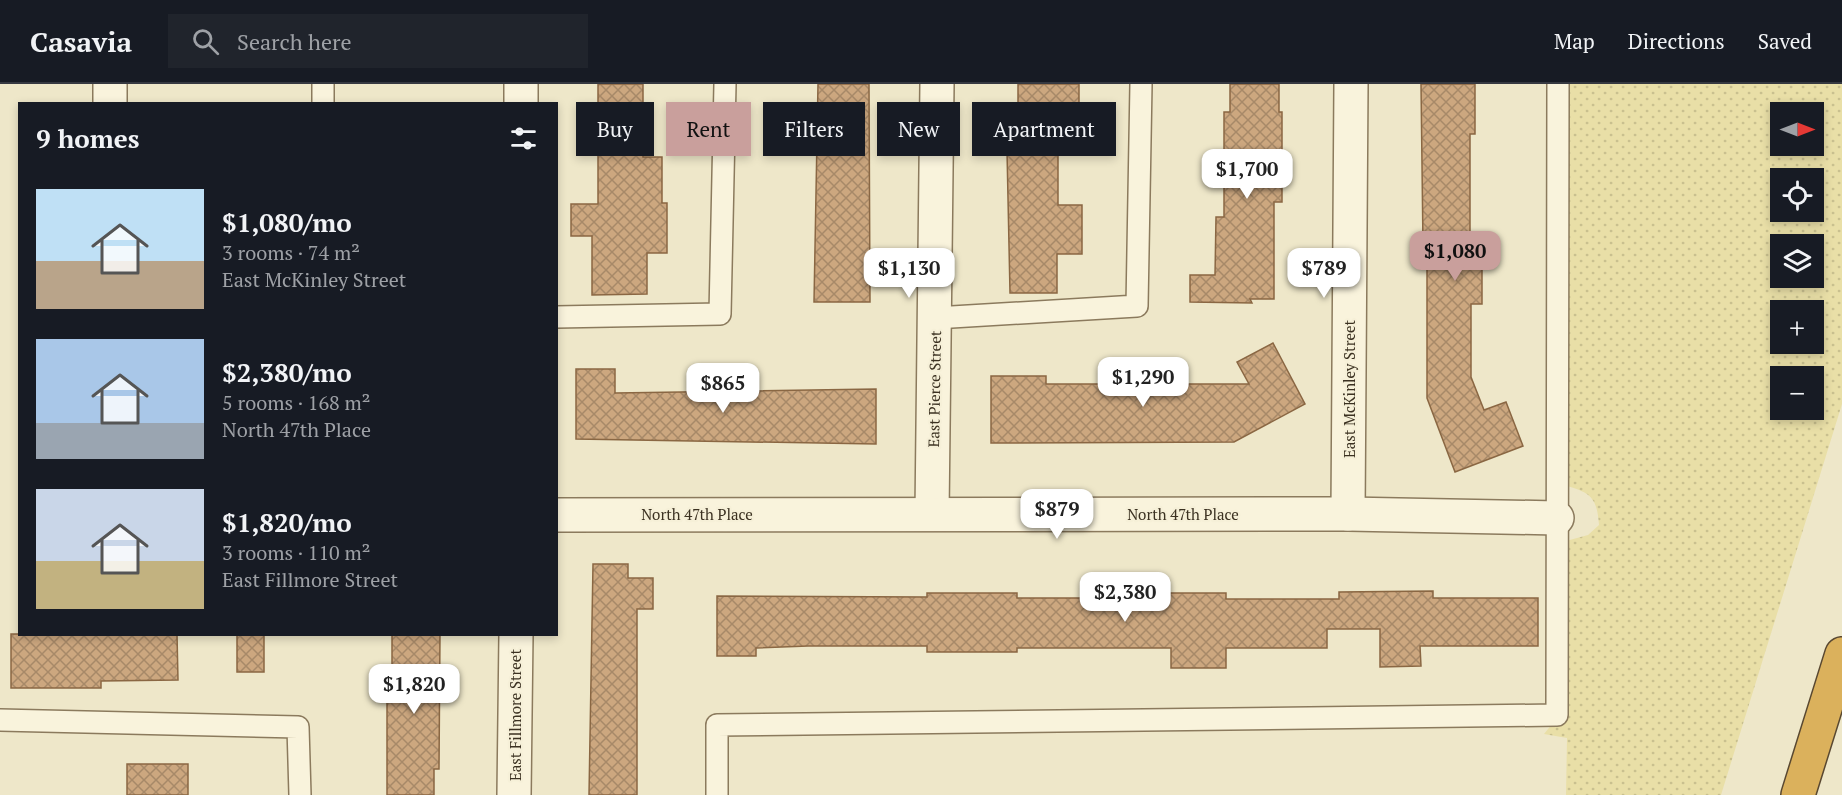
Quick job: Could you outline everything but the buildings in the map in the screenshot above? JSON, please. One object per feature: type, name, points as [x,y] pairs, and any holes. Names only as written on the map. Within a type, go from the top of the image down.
[{"type":"highway","points":[[1798,795],[1842,654]]},
{"type":"street","points":[[110,84],[110,102]]},
{"type":"street","points":[[521,84],[521,102]]},
{"type":"street","name":"East Pierce Street","points":[[932,514],[937,84]]},
{"type":"street","name":"East McKinley Street","points":[[1348,514],[1351,84]]},
{"type":"street","name":"North 47th Place","points":[[558,515],[1348,514],[1557,518]]},
{"type":"street","name":"East Fillmore Street","points":[[514,795],[516,636]]},
{"type":"lane","points":[[323,84],[323,102]]},
{"type":"lane","points":[[558,317],[720,314],[725,84]]},
{"type":"lane","points":[[935,318],[1137,306],[1141,84]]},
{"type":"lane","points":[[717,795],[717,725],[1557,716],[1558,84]]},
{"type":"lane","points":[[0,720],[298,727],[300,795]]},
{"type":"sand","points":[[1569,84],[1842,84],[1842,404],[1721,795],[1566,795],[1567,738],[1544,734],[1565,708],[1566,541],[1588,535],[1599,525],[1595,503],[1582,491],[1567,486]]}]
